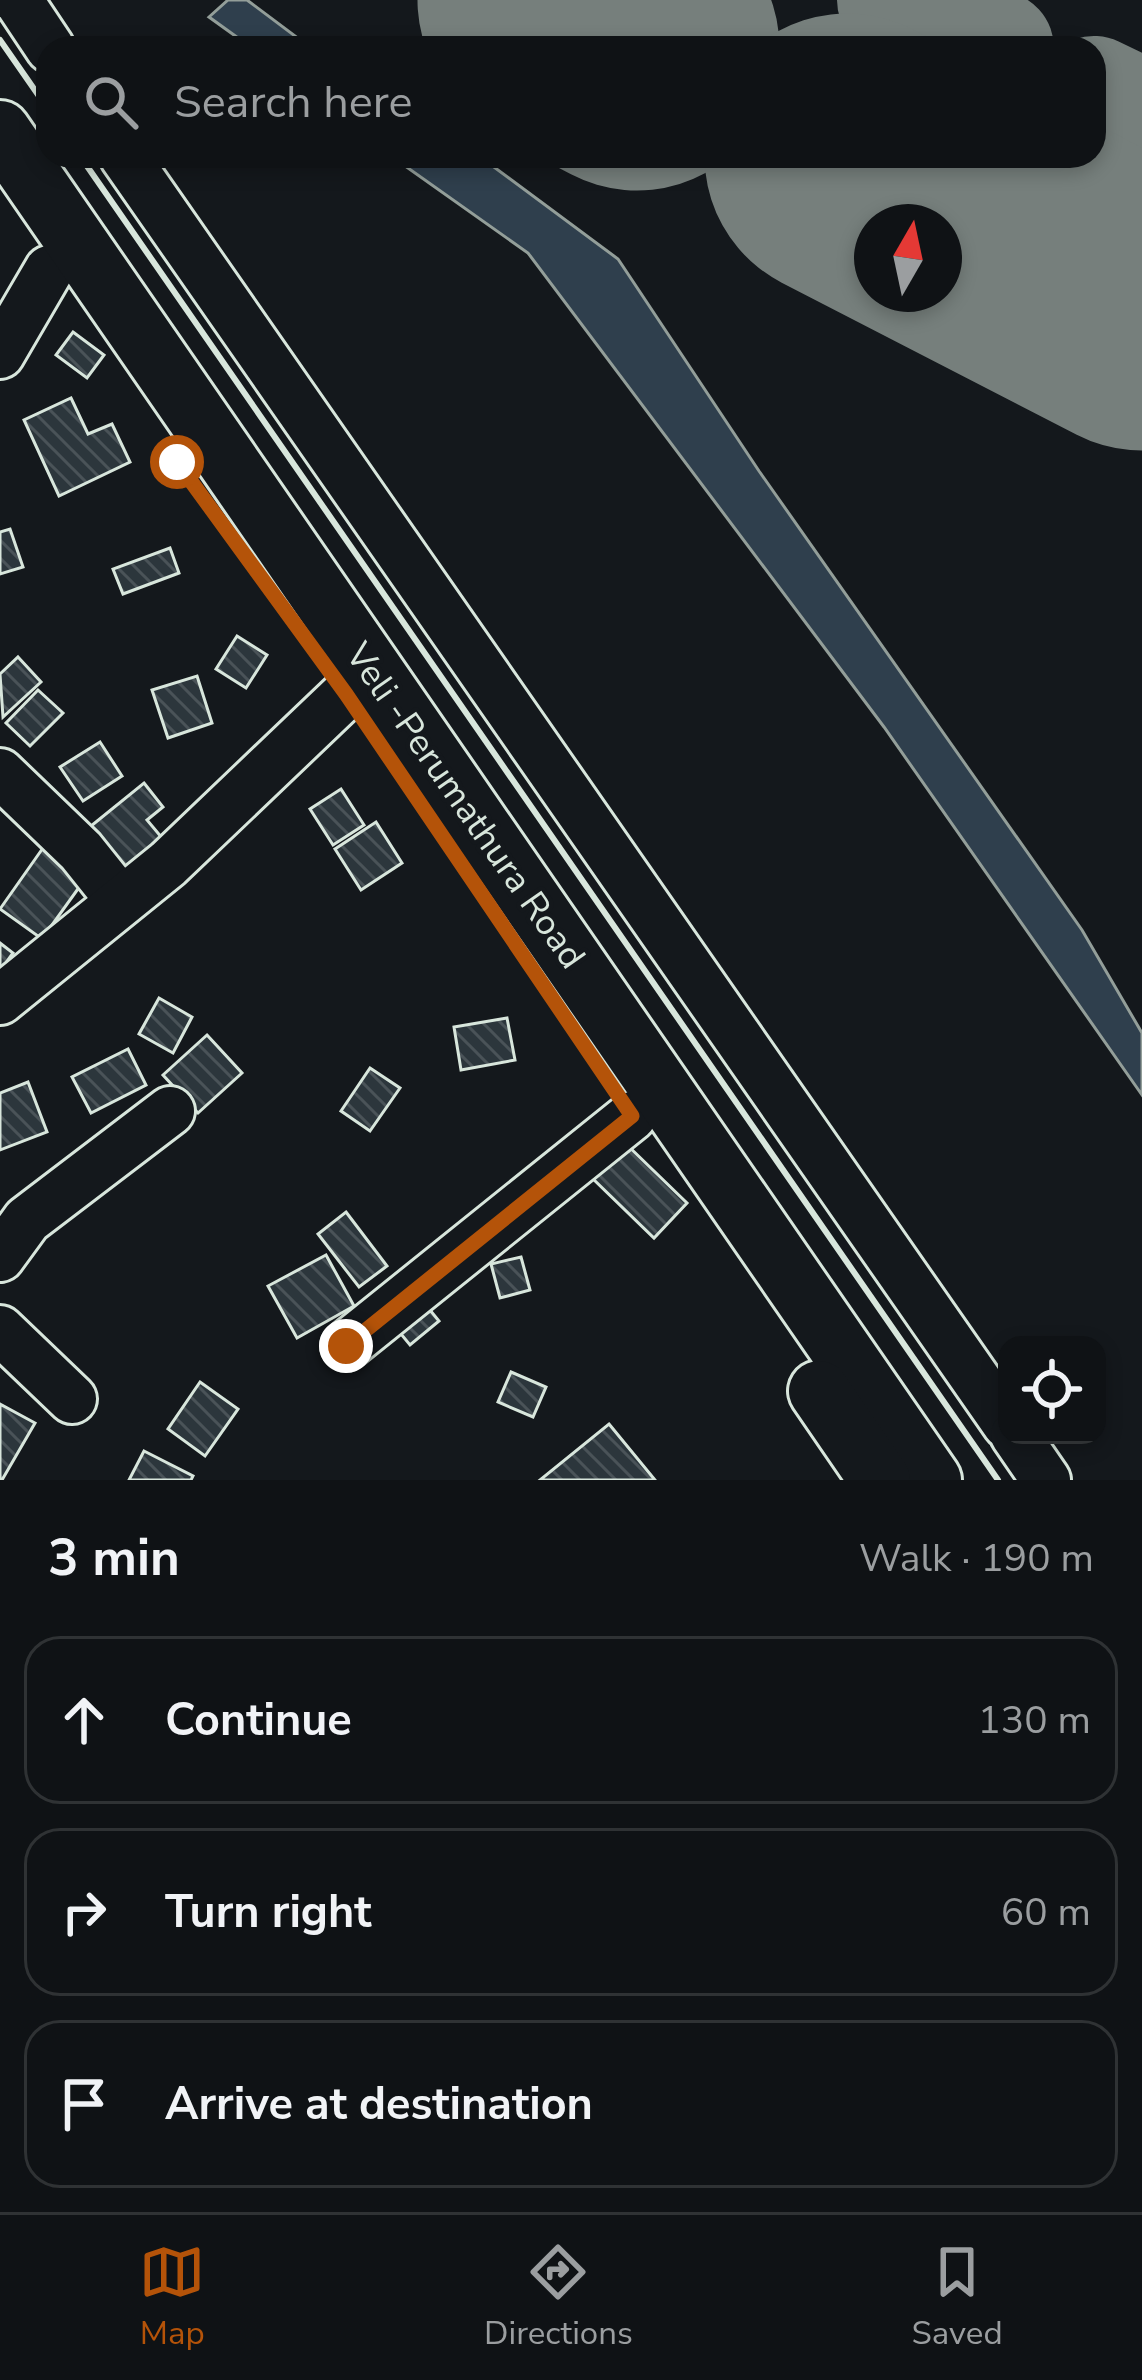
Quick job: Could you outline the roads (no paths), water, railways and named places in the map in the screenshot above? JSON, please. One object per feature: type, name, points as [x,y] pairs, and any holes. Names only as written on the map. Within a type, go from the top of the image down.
[{"type":"main road","name":"Veli -Perumathura Road","points":[[0,131],[931,1480]]},
{"type":"main road","points":[[0,195],[177,462],[346,694],[880,1480]]},
{"type":"street","points":[[18,0],[42,36]]},
{"type":"street","points":[[132,168],[998,1411]]},
{"type":"street","points":[[0,354],[49,270]]},
{"type":"street","points":[[0,1000],[168,864],[346,694]]},
{"type":"street","points":[[0,773],[81,851],[121,901]]},
{"type":"street","points":[[9,1222],[170,1111]]},
{"type":"street","points":[[346,1346],[632,1116]]},
{"type":"street","points":[[0,1330],[72,1399]]},
{"type":"street","points":[[1021,1444],[1046,1480]]},
{"type":"water","points":[[228,0],[247,0],[295,36],[235,36],[209,17]]},
{"type":"water","points":[[408,168],[495,168],[618,259],[759,471],[1082,930],[1142,1033],[1142,1095],[884,727],[528,253]]}]
